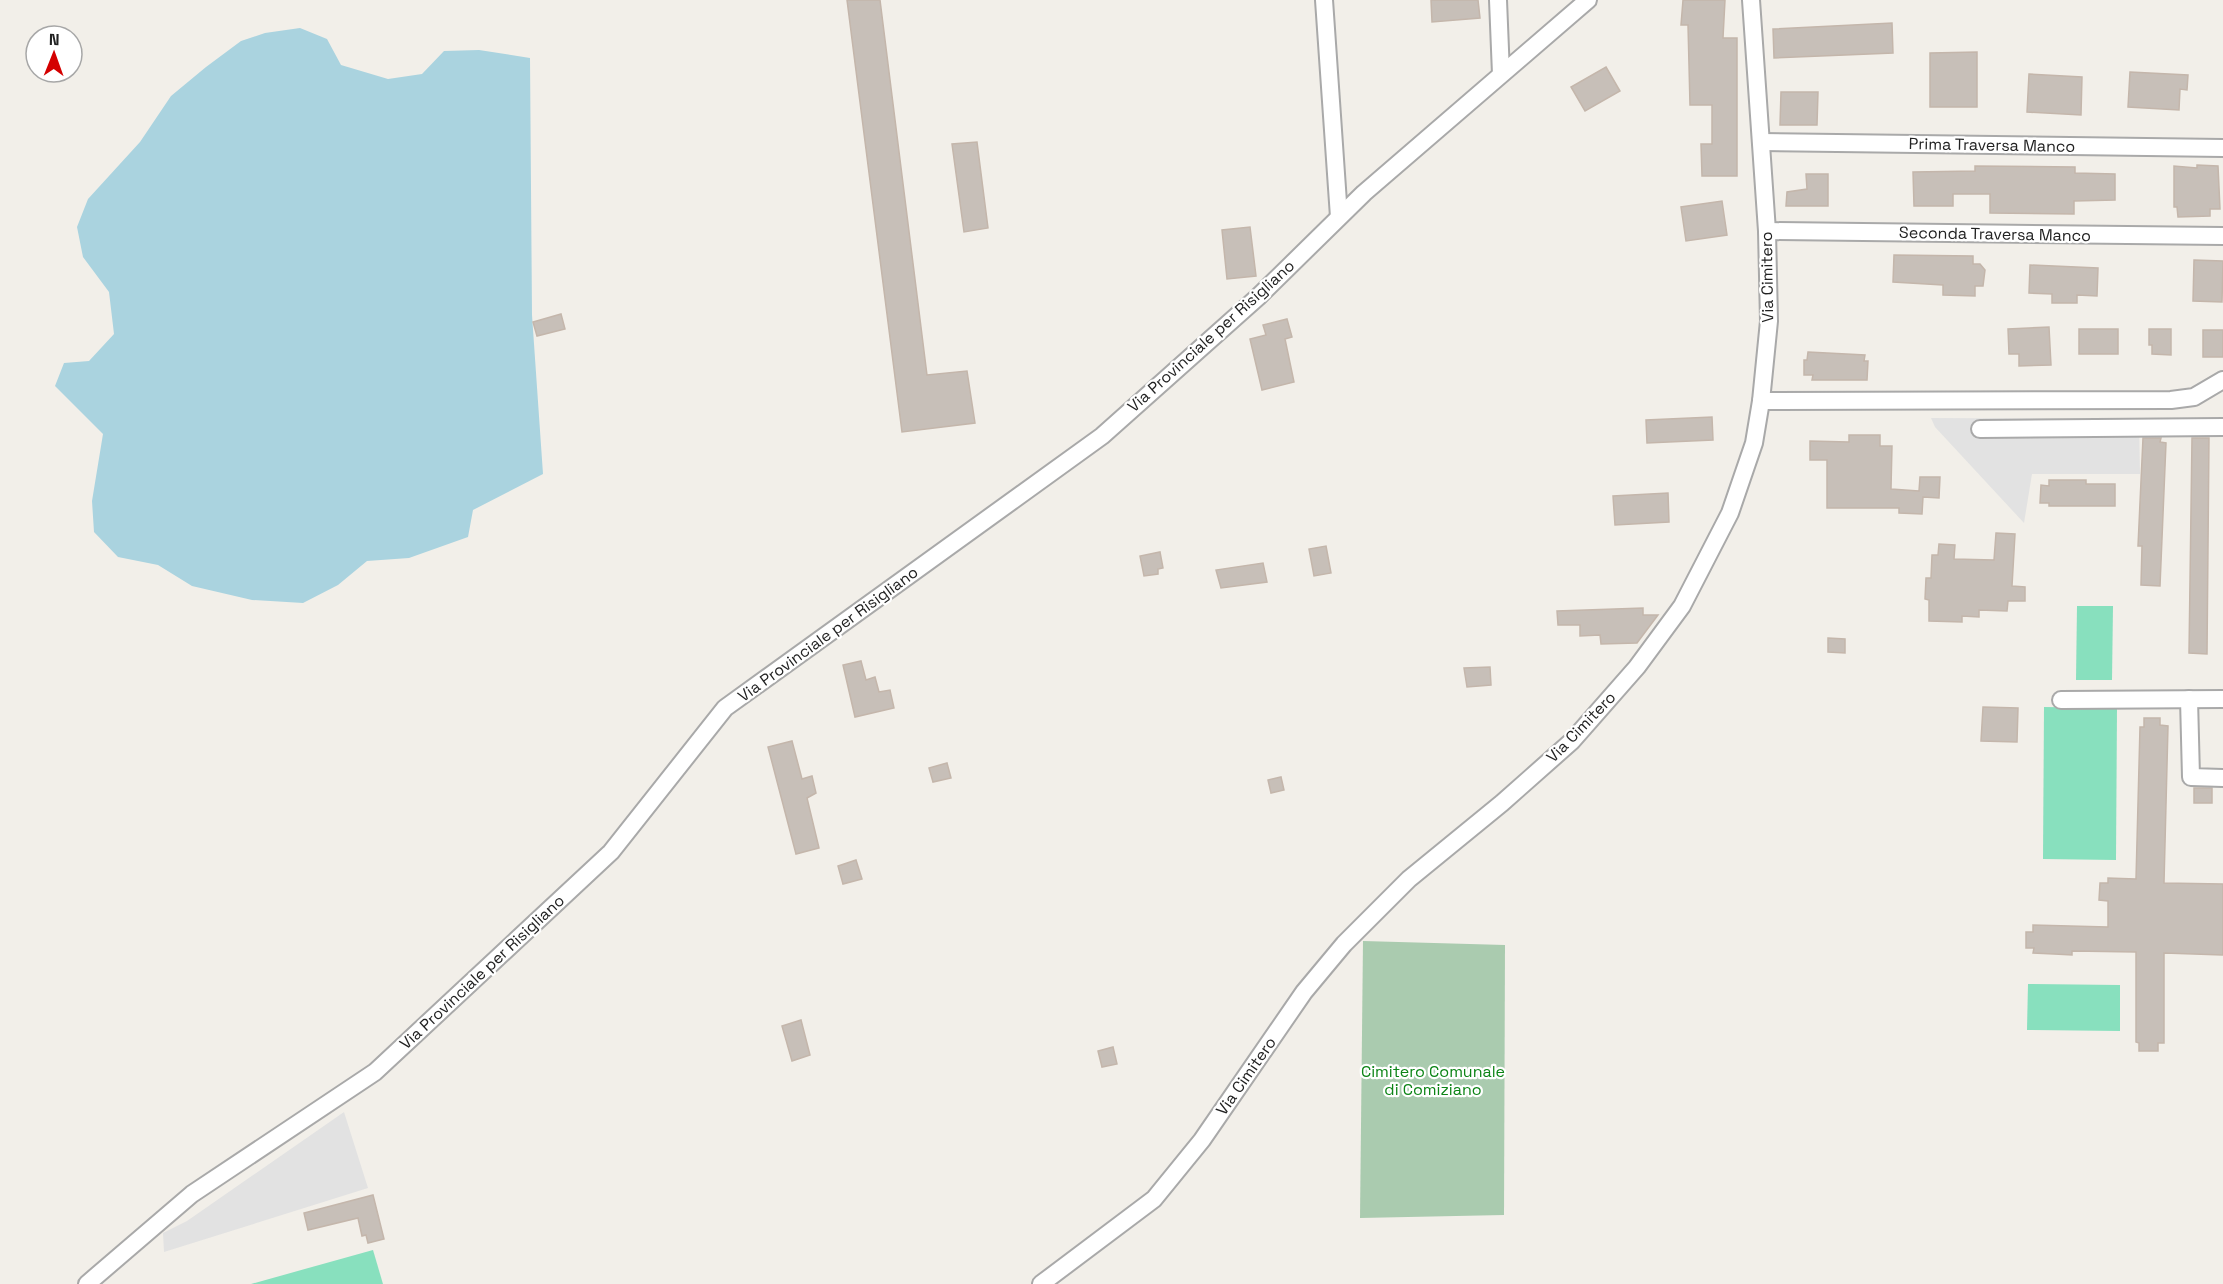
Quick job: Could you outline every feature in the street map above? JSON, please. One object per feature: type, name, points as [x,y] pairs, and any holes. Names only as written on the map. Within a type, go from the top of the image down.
[{"type":"street","points":[[1324,0],[1339,217]]},
{"type":"street","points":[[1498,0],[1501,74]]},
{"type":"street","name":"Via Provinciale per Risigliano","points":[[87,1284],[192,1194],[375,1072],[611,852],[725,708],[1102,436],[1258,297],[1364,193],[1588,0]]},
{"type":"street","name":"Via Cimitero","points":[[1041,1284],[1154,1199],[1202,1140],[1304,992],[1344,944],[1409,879],[1502,803],[1572,741],[1637,667],[1682,606],[1730,513],[1754,443],[1761,401],[1769,321],[1767,231],[1751,0]]},
{"type":"street","name":"Prima Traversa Manco","points":[[1761,141],[2223,148]]},
{"type":"street","name":"Seconda Traversa Manco","points":[[1767,231],[2223,236]]},
{"type":"street","points":[[1761,401],[2171,400],[2194,397],[2223,380]]},
{"type":"street","points":[[1980,429],[2223,426]]},
{"type":"street","points":[[2189,699],[2191,777],[2223,778]]},
{"type":"street","points":[[2061,700],[2223,699]]},
{"type":"green space","points":[[2077,606],[2113,606],[2112,680],[2076,680]]},
{"type":"green space","points":[[2044,707],[2117,708],[2116,860],[2043,859]]},
{"type":"green space","name":"Cimitero Comunale di Comiziano","points":[[1363,941],[1505,945],[1504,1215],[1360,1218]]},
{"type":"green space","points":[[2028,984],[2120,985],[2120,1031],[2027,1030]]},
{"type":"green space","points":[[373,1250],[383,1284],[251,1284]]},
{"type":"shaded area","points":[[1931,418],[2139,419],[2140,474],[2032,474],[2024,523],[1935,427]]},
{"type":"shaded area","points":[[344,1112],[368,1188],[164,1252],[163,1233],[187,1221]]},
{"type":"water","points":[[300,28],[327,39],[341,65],[388,79],[422,74],[444,51],[479,50],[530,58],[532,315],[543,474],[473,510],[468,537],[409,558],[367,561],[338,585],[303,603],[252,600],[192,586],[158,565],[118,557],[94,532],[92,501],[103,434],[55,386],[64,363],[89,361],[114,334],[109,292],[83,257],[77,227],[88,199],[140,142],[171,96],[206,67],[241,41],[265,33]]},
{"type":"building","points":[[847,0],[880,0],[927,375],[967,371],[975,423],[902,432]]},
{"type":"building","points":[[1431,0],[1478,0],[1480,18],[1432,22]]},
{"type":"building","points":[[1683,0],[1725,0],[1723,38],[1737,38],[1737,176],[1702,176],[1701,144],[1712,144],[1712,105],[1690,105],[1688,25],[1681,25]]},
{"type":"building","points":[[1892,23],[1893,53],[1774,58],[1773,29]]},
{"type":"building","points":[[1977,52],[1977,107],[1930,107],[1930,53]]},
{"type":"building","points":[[1606,67],[1620,91],[1585,111],[1571,87]]},
{"type":"building","points":[[2130,72],[2188,75],[2187,90],[2180,89],[2179,110],[2128,107]]},
{"type":"building","points":[[2029,74],[2082,77],[2081,115],[2027,112]]},
{"type":"building","points":[[1781,92],[1818,92],[1817,125],[1780,125]]},
{"type":"building","points":[[977,142],[988,228],[964,232],[952,144]]},
{"type":"building","points":[[2197,165],[2218,166],[2220,209],[2210,209],[2210,216],[2178,217],[2177,207],[2174,207],[2174,166],[2197,168]]},
{"type":"building","points":[[1975,166],[2075,167],[2075,173],[2115,174],[2115,200],[2074,201],[2074,214],[1990,213],[1990,194],[1953,194],[1953,206],[1914,206],[1913,172],[1975,171]]},
{"type":"building","points":[[1806,174],[1828,174],[1828,206],[1786,206],[1787,192],[1807,189]]},
{"type":"building","points":[[1722,201],[1727,235],[1686,241],[1681,207]]},
{"type":"building","points":[[1250,227],[1256,276],[1227,279],[1222,230]]},
{"type":"building","points":[[1894,255],[1973,256],[1973,264],[1980,264],[1985,270],[1983,286],[1975,286],[1975,296],[1943,295],[1943,285],[1893,282]]},
{"type":"building","points":[[2194,260],[2223,261],[2222,302],[2193,301]]},
{"type":"building","points":[[2030,265],[2098,268],[2097,296],[2077,295],[2077,303],[2052,303],[2052,294],[2029,293]]},
{"type":"building","points":[[561,314],[565,329],[537,336],[533,322]]},
{"type":"building","points":[[1287,319],[1292,337],[1285,339],[1294,382],[1262,390],[1250,339],[1266,335],[1263,325]]},
{"type":"building","points":[[2049,327],[2051,365],[2019,366],[2019,354],[2009,354],[2008,329]]},
{"type":"building","points":[[2079,329],[2118,329],[2118,354],[2079,354]]},
{"type":"building","points":[[2149,329],[2171,329],[2171,355],[2152,354],[2152,345],[2149,345]]},
{"type":"building","points":[[2203,330],[2223,330],[2223,357],[2203,357]]},
{"type":"building","points":[[1808,352],[1865,355],[1864,361],[1868,361],[1867,380],[1812,380],[1813,375],[1804,375],[1804,360],[1807,360]]},
{"type":"building","points":[[1712,417],[1713,440],[1647,443],[1646,420]]},
{"type":"building","points":[[1849,435],[1880,435],[1880,446],[1892,446],[1891,489],[1919,491],[1920,477],[1940,477],[1939,498],[1923,497],[1922,514],[1899,513],[1899,508],[1827,508],[1827,460],[1810,460],[1810,441],[1849,442]]},
{"type":"building","points":[[2143,438],[2161,438],[2160,442],[2166,443],[2160,586],[2141,585],[2142,546],[2138,546]]},
{"type":"building","points":[[2192,438],[2209,438],[2207,654],[2189,653]]},
{"type":"building","points":[[2049,480],[2086,480],[2086,484],[2115,484],[2115,506],[2049,506],[2049,503],[2040,503],[2041,485],[2049,486]]},
{"type":"building","points":[[1668,493],[1669,522],[1615,525],[1613,496]]},
{"type":"building","points":[[1996,533],[2015,534],[2012,586],[2025,587],[2025,601],[2008,601],[2007,611],[1979,610],[1979,617],[1962,616],[1962,622],[1929,621],[1929,600],[1925,599],[1926,578],[1931,578],[1932,555],[1938,555],[1939,544],[1955,545],[1954,559],[1994,560]]},
{"type":"building","points":[[1326,546],[1331,573],[1314,576],[1309,549]]},
{"type":"building","points":[[1160,552],[1163,568],[1158,569],[1158,574],[1144,576],[1140,556]]},
{"type":"building","points":[[1263,563],[1267,582],[1221,588],[1216,570]]},
{"type":"building","points":[[1643,608],[1643,615],[1658,615],[1637,643],[1601,644],[1600,635],[1580,636],[1580,625],[1558,625],[1557,611]]},
{"type":"building","points":[[1828,638],[1845,639],[1845,653],[1828,652]]},
{"type":"building","points":[[861,661],[866,680],[875,677],[879,692],[890,690],[894,708],[855,717],[843,665]]},
{"type":"building","points":[[1490,667],[1491,685],[1467,687],[1464,668]]},
{"type":"building","points":[[1983,707],[2018,708],[2017,742],[1981,741]]},
{"type":"building","points":[[2144,718],[2160,718],[2160,725],[2168,726],[2164,883],[2223,884],[2223,955],[2164,953],[2164,1043],[2158,1043],[2158,1051],[2139,1051],[2139,1043],[2136,1042],[2136,952],[2072,951],[2072,955],[2033,953],[2034,948],[2026,948],[2026,932],[2033,932],[2033,925],[2108,927],[2108,901],[2099,900],[2100,883],[2108,883],[2108,878],[2136,879],[2140,727],[2144,727]]},
{"type":"building","points":[[792,741],[802,779],[812,776],[816,793],[807,798],[819,848],[796,854],[768,747]]},
{"type":"building","points":[[947,763],[951,778],[933,782],[929,768]]},
{"type":"building","points":[[1281,777],[1284,790],[1271,793],[1268,780]]},
{"type":"building","points":[[2194,788],[2212,788],[2212,803],[2194,803]]},
{"type":"building","points":[[856,860],[862,879],[843,884],[838,866]]},
{"type":"building","points":[[801,1020],[810,1055],[792,1061],[782,1026]]},
{"type":"building","points":[[1113,1047],[1117,1064],[1102,1067],[1098,1051]]},
{"type":"building","points":[[373,1195],[384,1239],[368,1243],[366,1235],[362,1236],[358,1218],[308,1230],[304,1213]]}]
